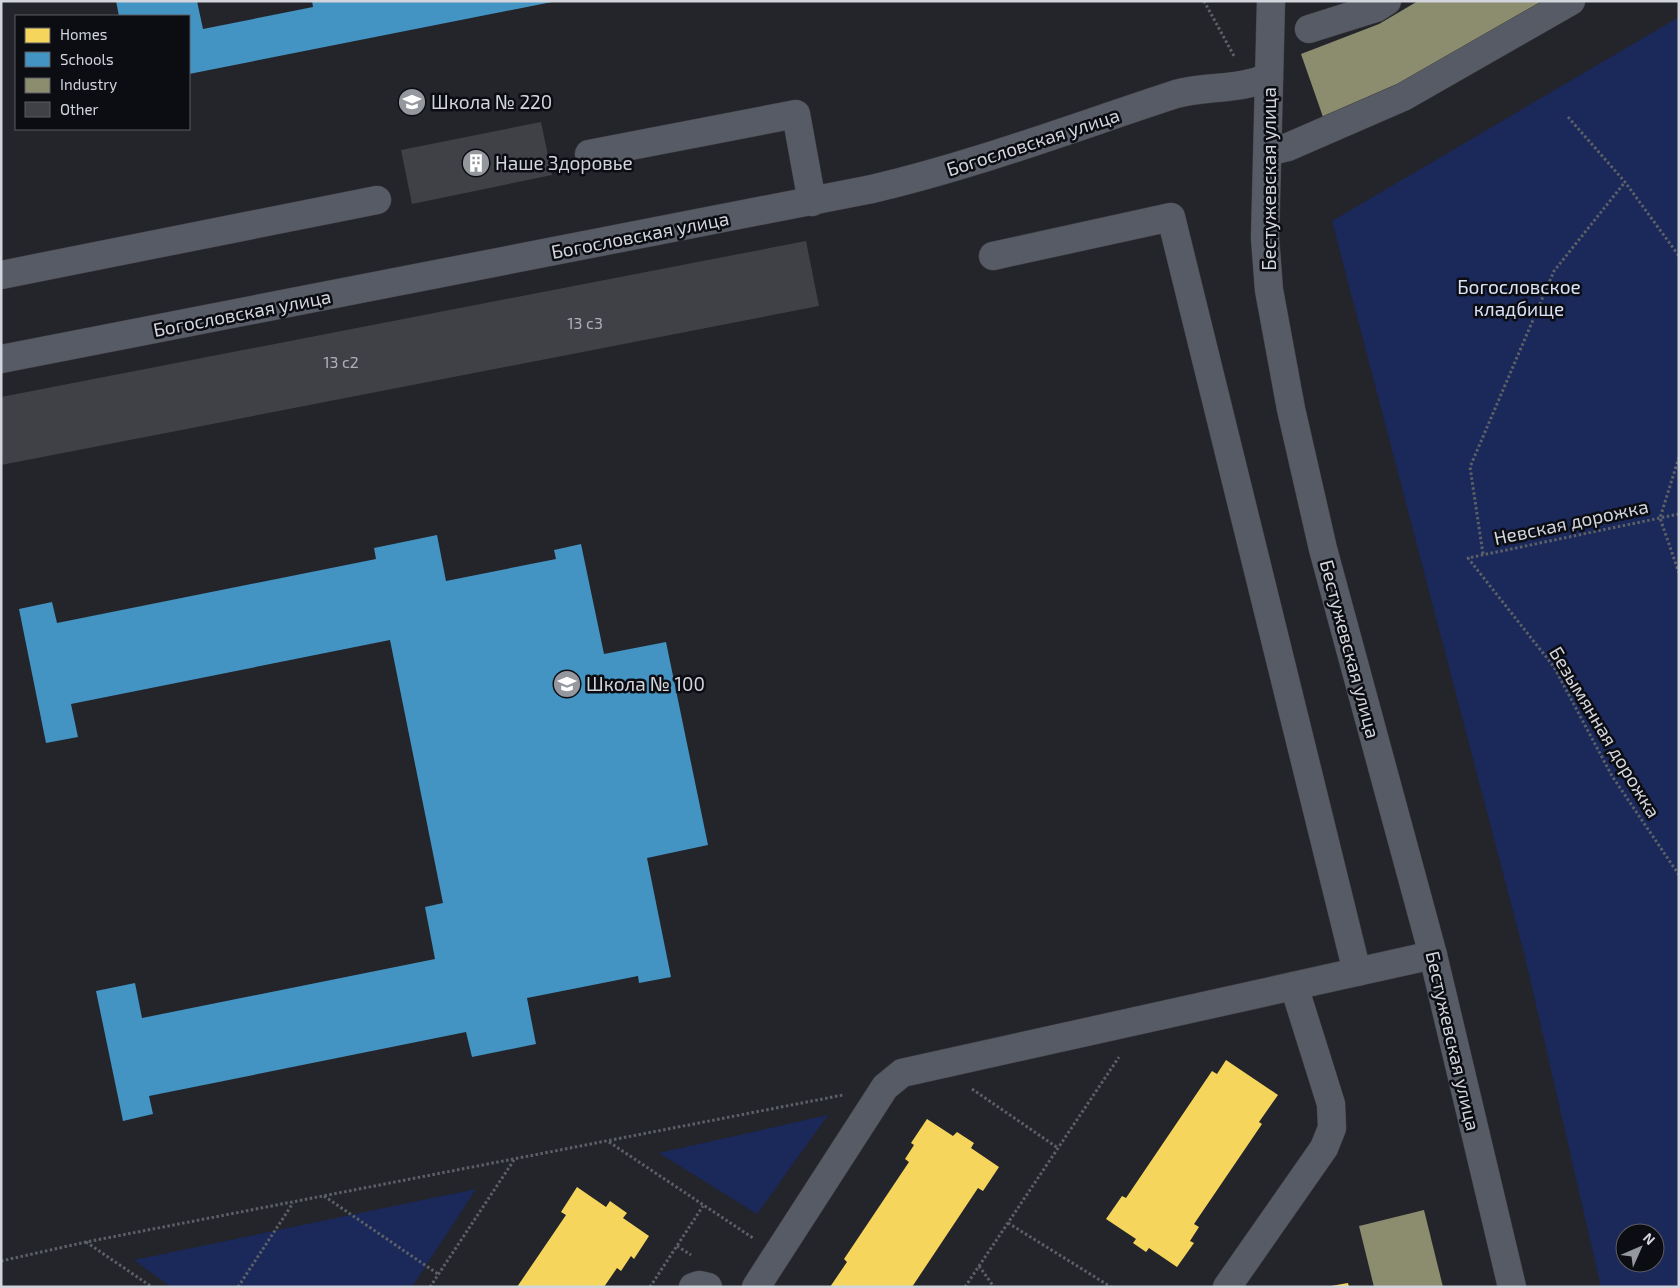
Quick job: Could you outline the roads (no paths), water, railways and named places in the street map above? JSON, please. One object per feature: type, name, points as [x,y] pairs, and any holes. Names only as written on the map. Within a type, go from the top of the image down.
[{"type":"street","name":"Бестужевская улица","points":[[1271,1],[1260,81],[1268,152],[1264,238],[1269,290],[1291,409],[1322,549],[1433,955],[1512,1287]]},
{"type":"street","points":[[1308,29],[1376,8],[1387,1]]},
{"type":"street","points":[[1268,152],[1288,147],[1403,97],[1571,1]]},
{"type":"street","name":"Богословская улица","points":[[1,359],[812,202],[930,176],[1180,93],[1260,81]]},
{"type":"street","points":[[589,154],[796,114],[812,202]]},
{"type":"street","points":[[1,275],[377,200]]},
{"type":"street","points":[[993,256],[1172,217],[1357,972]]},
{"type":"street","points":[[756,1287],[885,1087],[902,1073],[1433,955]]},
{"type":"street","points":[[1226,1287],[1324,1148],[1332,1128],[1331,1104],[1294,986]]},
{"type":"street","points":[[693,1287],[699,1285],[708,1287]]},
{"type":"place","name":"Школа № 220","points":[[412,102]]},
{"type":"place","name":"Наше Здоровье","points":[[476,163]]},
{"type":"place","name":"Школа № 100","points":[[567,684]]},
{"type":"park label","name":"Богословское кладбище","points":[[1519,298]]}]
